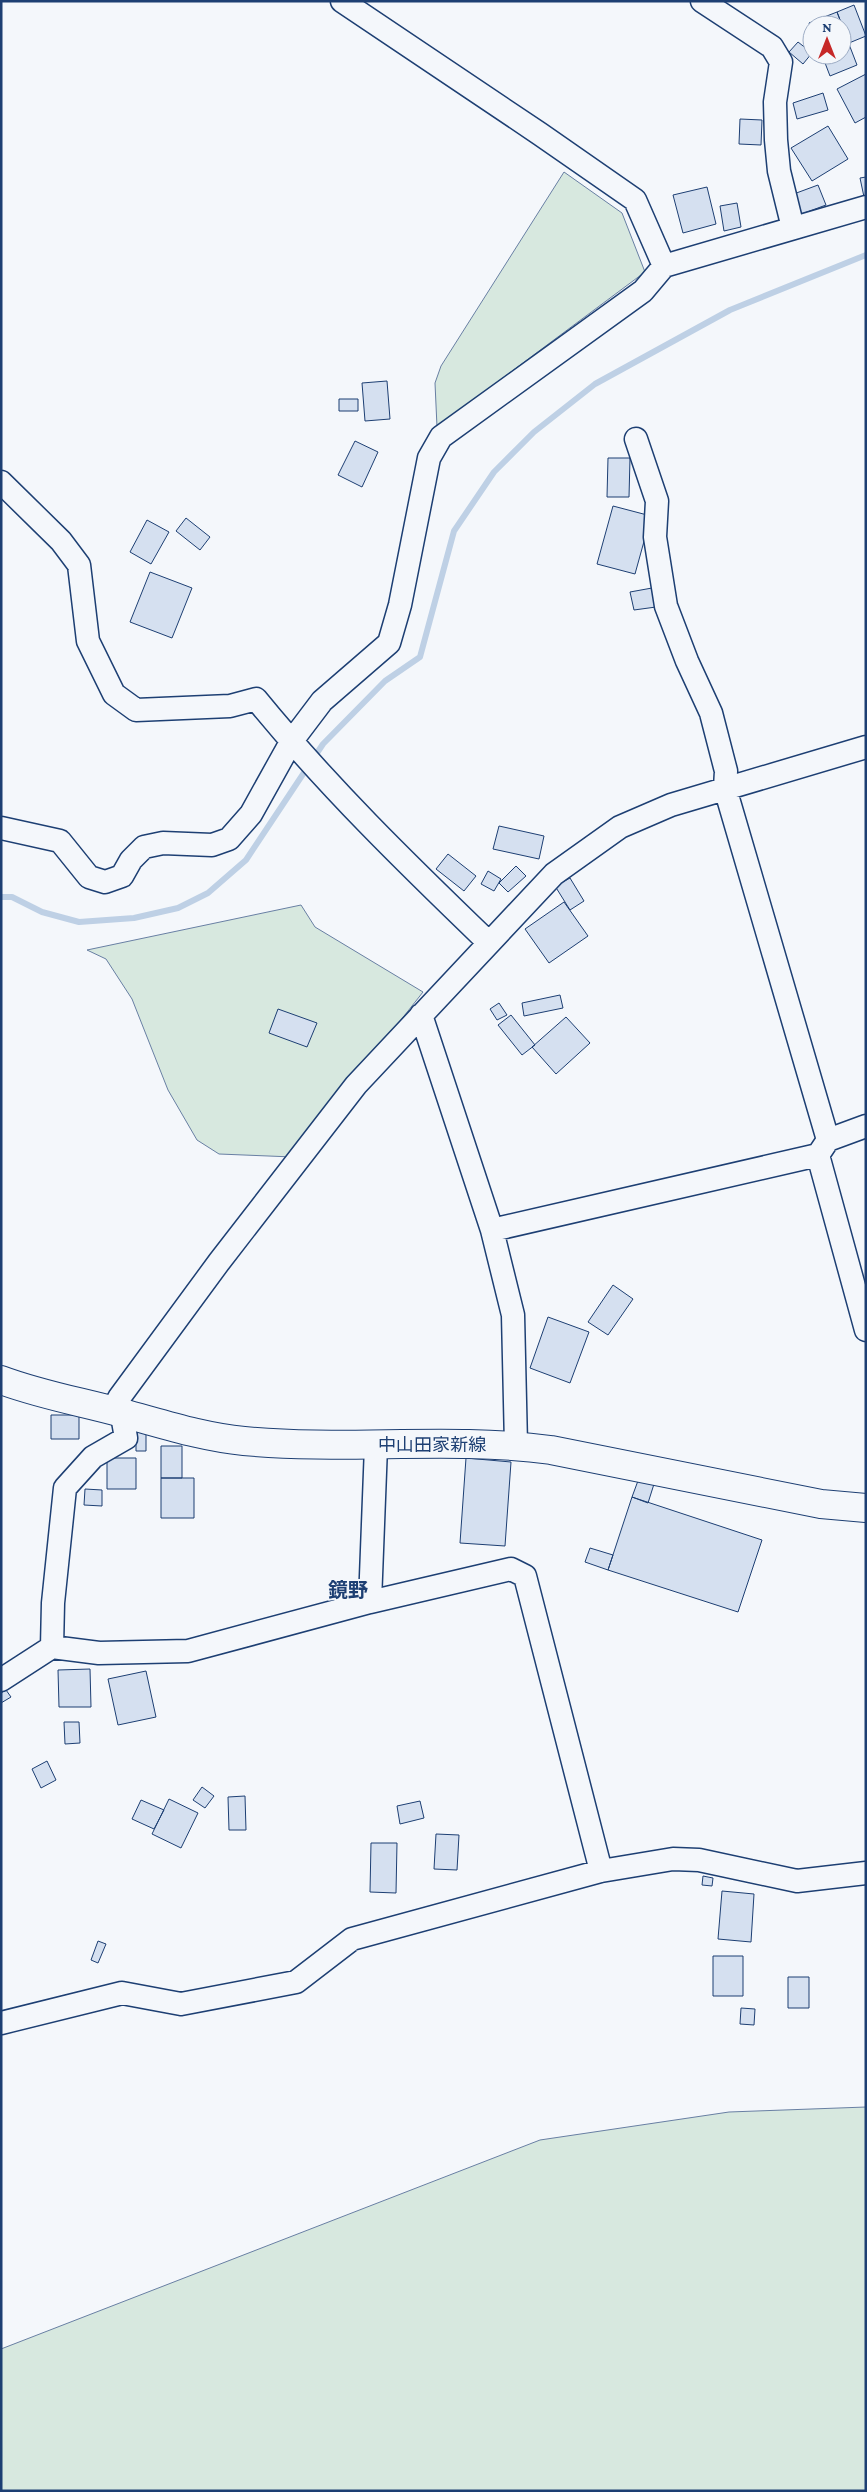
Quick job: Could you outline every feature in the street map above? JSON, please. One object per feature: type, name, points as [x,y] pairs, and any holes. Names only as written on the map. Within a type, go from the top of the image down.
[{"type":"main road","name":"中山田家新線","points":[[1,1380],[25,1389],[123,1413],[194,1434],[245,1441],[376,1446],[516,1445],[551,1450],[821,1504],[866,1508]]},
{"type":"street","points":[[342,1],[540,134],[634,200],[664,266]]},
{"type":"street","points":[[702,1],[772,48],[781,62],[775,102],[776,140],[780,171],[792,228]]},
{"type":"street","points":[[1,828],[60,841],[90,877],[105,882],[122,876],[130,860],[144,847],[163,843],[212,845],[229,840],[251,814],[292,742],[322,701],[389,643],[400,605],[429,458],[441,437],[643,291],[664,266],[866,207]]},
{"type":"street","points":[[636,438],[657,502],[655,537],[666,606],[687,662],[711,713],[726,771],[725,788],[823,1148],[866,1330]]},
{"type":"street","points":[[1,482],[61,541],[79,565],[88,640],[114,694],[136,710],[230,706],[256,699],[292,742],[385,844],[488,942]]},
{"type":"street","points":[[52,1647],[53,1603],[65,1488],[93,1457],[126,1438],[123,1413],[118,1398],[219,1262],[356,1085],[488,942],[554,874],[620,827],[671,805],[866,747]]},
{"type":"street","points":[[421,1015],[492,1230],[513,1315],[516,1445]]},
{"type":"street","points":[[492,1230],[823,1148],[866,1126]]},
{"type":"street","points":[[370,1602],[376,1446]]},
{"type":"street","points":[[1,1680],[52,1647],[99,1653],[188,1651],[370,1602],[511,1569],[525,1576],[601,1871]]},
{"type":"street","points":[[1,2023],[122,1993],[180,2004],[296,1982],[352,1939],[601,1871],[673,1859],[699,1860],[797,1881],[866,1873]]},
{"type":"shaded area","points":[[564,172],[622,213],[645,272],[437,427],[435,383],[441,366]]},
{"type":"shaded area","points":[[301,905],[315,927],[423,992],[293,1157],[219,1154],[197,1140],[168,1090],[132,999],[106,959],[87,950]]},
{"type":"shaded area","points":[[866,2107],[866,2491],[1,2491],[1,2349],[540,2140],[729,2112]]},
{"type":"building","points":[[854,5],[866,36],[852,42],[852,15],[838,15],[837,12]]},
{"type":"building","points":[[798,42],[802,45],[802,63],[789,52]]},
{"type":"building","points":[[852,52],[857,65],[830,76],[826,65],[852,65]]},
{"type":"building","points":[[866,74],[866,117],[855,123],[837,89]]},
{"type":"building","points":[[823,93],[828,110],[797,119],[793,103]]},
{"type":"building","points":[[740,119],[762,120],[761,145],[739,144]]},
{"type":"building","points":[[828,126],[848,159],[812,181],[791,148]]},
{"type":"building","points":[[866,177],[866,196],[864,197],[860,178]]},
{"type":"building","points":[[818,185],[826,205],[799,215],[791,195]]},
{"type":"building","points":[[707,187],[716,224],[683,233],[673,195]]},
{"type":"building","points":[[737,203],[741,227],[724,231],[720,206]]},
{"type":"building","points":[[387,381],[390,419],[365,421],[362,383]]},
{"type":"building","points":[[339,399],[358,399],[358,411],[339,411]]},
{"type":"building","points":[[355,441],[378,452],[362,487],[338,475]]},
{"type":"building","points":[[608,458],[630,458],[629,497],[607,497]]},
{"type":"building","points":[[613,506],[651,516],[635,574],[597,564]]},
{"type":"building","points":[[186,518],[210,537],[200,550],[176,531]]},
{"type":"building","points":[[147,520],[169,532],[151,564],[130,552]]},
{"type":"building","points":[[150,572],[192,588],[172,638],[130,622]]},
{"type":"building","points":[[652,588],[656,607],[634,610],[630,592]]},
{"type":"building","points":[[499,826],[544,836],[539,859],[493,849]]},
{"type":"building","points":[[448,854],[476,876],[464,891],[436,869]]},
{"type":"building","points":[[516,866],[526,876],[508,892],[499,883]]},
{"type":"building","points":[[488,871],[501,879],[494,891],[481,884]]},
{"type":"building","points":[[570,878],[584,901],[570,910],[555,886]]},
{"type":"building","points":[[564,902],[588,936],[549,963],[525,929]]},
{"type":"building","points":[[560,995],[563,1008],[524,1016],[522,1003]]},
{"type":"building","points":[[499,1003],[507,1015],[497,1020],[490,1009]]},
{"type":"building","points":[[278,1009],[317,1023],[307,1047],[269,1033]]},
{"type":"building","points":[[511,1015],[535,1045],[522,1055],[498,1025]]},
{"type":"building","points":[[566,1017],[590,1043],[556,1074],[532,1047]]},
{"type":"building","points":[[613,1285],[633,1299],[608,1335],[588,1322]]},
{"type":"building","points":[[548,1317],[589,1332],[570,1383],[530,1368]]},
{"type":"building","points":[[51,1415],[79,1415],[79,1439],[51,1439]]},
{"type":"building","points":[[136,1432],[146,1432],[146,1451],[136,1451]]},
{"type":"building","points":[[161,1446],[182,1446],[182,1478],[161,1478]]},
{"type":"building","points":[[107,1458],[136,1458],[136,1489],[107,1489]]},
{"type":"building","points":[[466,1458],[511,1462],[505,1546],[460,1543]]},
{"type":"building","points":[[161,1478],[194,1478],[194,1518],[161,1518]]},
{"type":"building","points":[[639,1478],[654,1484],[648,1503],[632,1497]]},
{"type":"building","points":[[85,1489],[102,1490],[102,1506],[84,1505]]},
{"type":"building","points":[[632,1497],[762,1540],[738,1612],[608,1570]]},
{"type":"building","points":[[590,1548],[613,1555],[608,1570],[585,1562]]},
{"type":"building","points":[[90,1669],[91,1707],[59,1707],[58,1670]]},
{"type":"building","points":[[146,1671],[156,1717],[118,1725],[108,1679]]},
{"type":"building","points":[[6,1690],[11,1697],[1,1703],[1,1693]]},
{"type":"building","points":[[64,1722],[79,1722],[80,1743],[65,1744]]},
{"type":"building","points":[[47,1761],[56,1780],[41,1788],[32,1769]]},
{"type":"building","points":[[202,1787],[214,1796],[205,1808],[193,1800]]},
{"type":"building","points":[[245,1796],[246,1830],[229,1830],[228,1797]]},
{"type":"building","points":[[169,1799],[198,1813],[181,1848],[152,1834]]},
{"type":"building","points":[[141,1800],[164,1810],[154,1829],[132,1819]]},
{"type":"building","points":[[420,1801],[424,1818],[400,1824],[397,1806]]},
{"type":"building","points":[[436,1834],[459,1835],[457,1870],[434,1869]]},
{"type":"building","points":[[371,1843],[397,1843],[396,1893],[370,1892]]},
{"type":"building","points":[[703,1876],[713,1878],[712,1886],[702,1885]]},
{"type":"building","points":[[722,1891],[754,1894],[751,1942],[718,1939]]},
{"type":"building","points":[[98,1941],[106,1944],[98,1963],[91,1960]]},
{"type":"building","points":[[713,1956],[743,1956],[743,1996],[713,1996]]},
{"type":"building","points":[[788,1977],[809,1977],[809,2008],[788,2008]]},
{"type":"building","points":[[741,2008],[755,2009],[754,2025],[740,2024]]},
{"type":"waterway","points":[[1,897],[12,897],[42,912],[79,922],[134,918],[178,908],[208,893],[246,860],[323,744],[385,681],[420,657],[454,531],[494,472],[534,432],[595,384],[730,310],[866,255]]},
{"type":"district","name":"鏡野","points":[[348,1590]]}]
